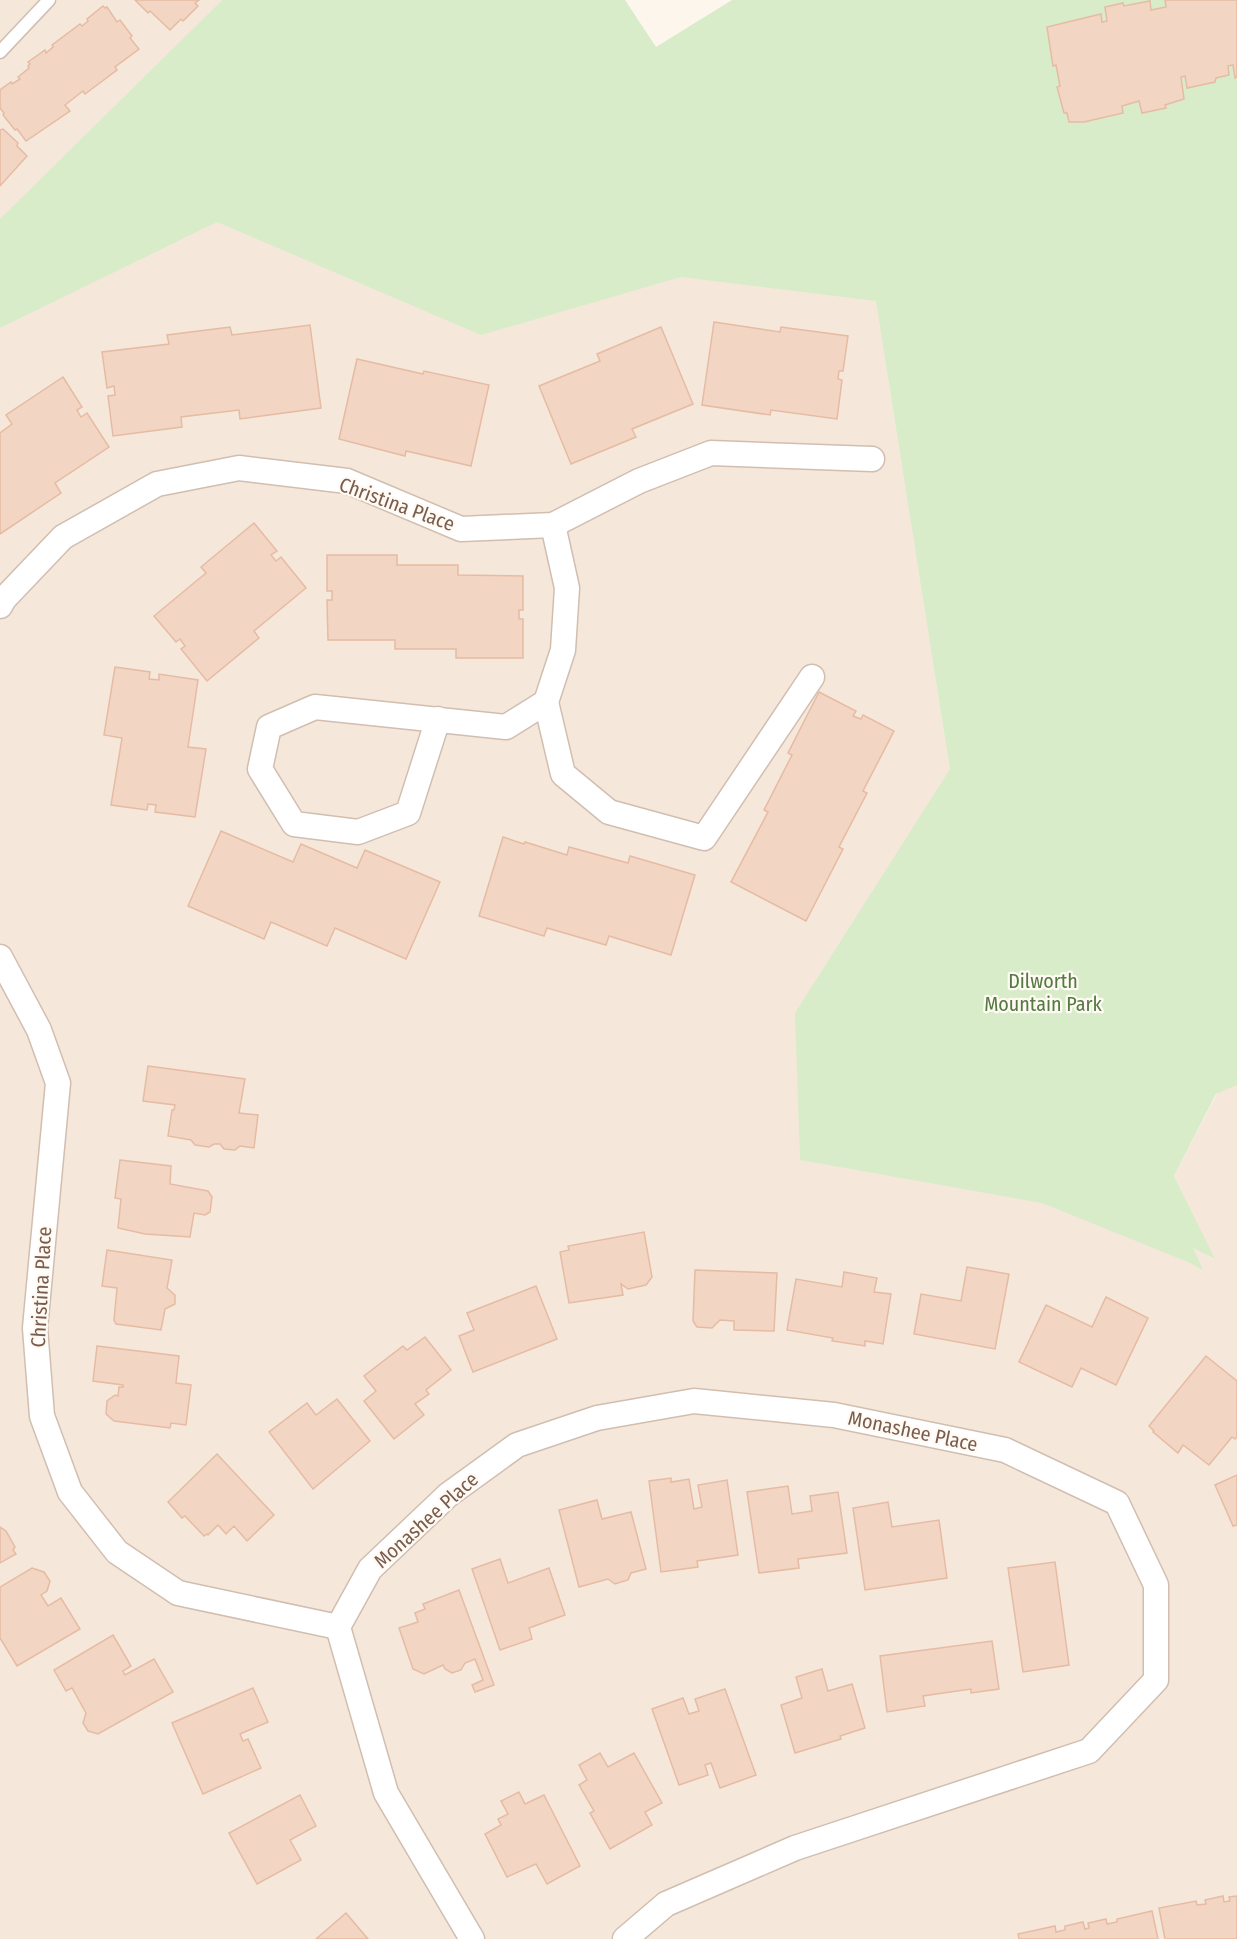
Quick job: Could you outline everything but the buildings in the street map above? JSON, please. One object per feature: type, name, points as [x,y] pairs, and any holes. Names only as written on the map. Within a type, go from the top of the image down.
[{"type":"street","name":"Christina Place","points":[[0,606],[63,537],[157,484],[239,468],[347,481],[461,528],[553,525],[639,481],[711,453],[872,459]]},
{"type":"street","points":[[553,525],[567,588],[563,650],[546,702],[563,774],[609,812],[704,838],[812,677]]},
{"type":"street","points":[[438,719],[408,813],[358,832],[294,824],[260,769],[269,727],[315,707],[438,719],[506,727],[546,702]]},
{"type":"street","name":"Christina Place","points":[[0,957],[39,1029],[58,1083],[35,1328],[42,1416],[70,1492],[117,1552],[178,1593],[338,1626]]},
{"type":"street","name":"Monashee Place","points":[[338,1626],[370,1569],[448,1495],[517,1445],[597,1418],[694,1401],[834,1415],[1005,1450],[1117,1503],[1156,1585],[1156,1680],[1089,1751],[795,1848],[666,1904],[625,1939]]},
{"type":"street","points":[[338,1626],[386,1792],[471,1939]]},
{"type":"lane","points":[[0,52],[49,0]]},
{"type":"shaded area","points":[[0,0],[222,0],[0,220]]},
{"type":"shaded area","points":[[229,210],[888,290],[1054,1192],[1202,1252],[1214,1259],[1174,1176],[1221,1086],[1237,1079],[1237,1939],[0,1939],[0,325]]},
{"type":"green space","name":"Dilworth Mountain Park","points":[[222,0],[625,0],[656,47],[732,0],[1237,0],[1237,1085],[1216,1094],[1174,1176],[1215,1259],[1193,1248],[1203,1270],[1042,1203],[800,1160],[795,1013],[950,769],[876,301],[681,277],[481,335],[217,222],[0,328],[0,219]]}]
